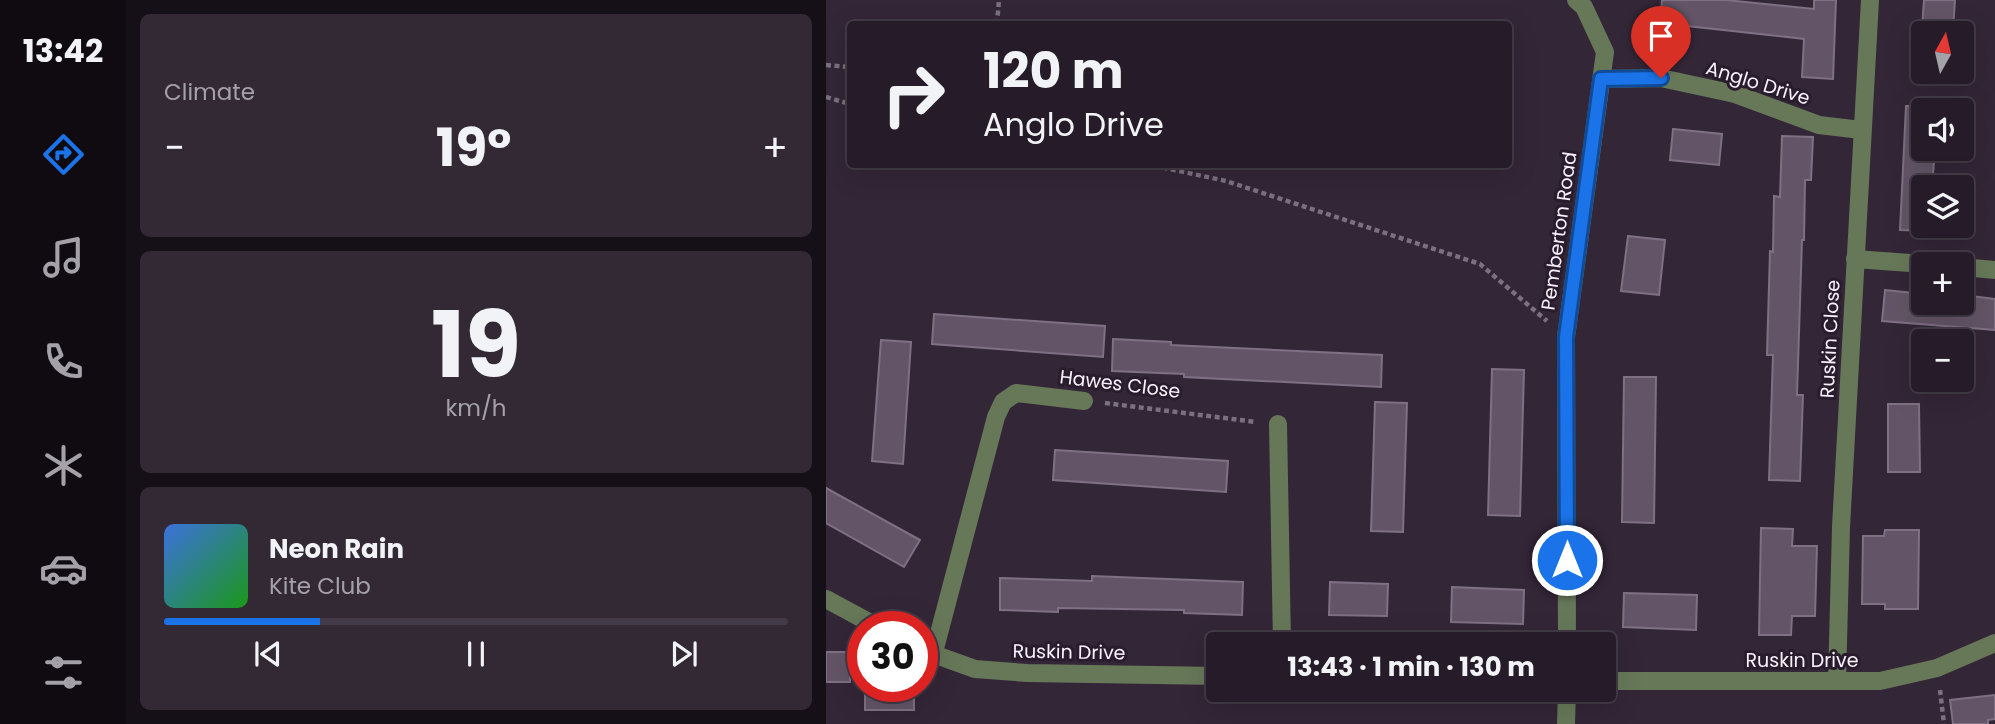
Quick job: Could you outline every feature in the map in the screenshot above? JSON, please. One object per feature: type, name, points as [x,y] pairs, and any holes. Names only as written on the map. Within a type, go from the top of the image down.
[{"type":"street","name":"Pemberton Road","points":[[1567,632],[1566,337],[1605,52],[1584,7],[1577,0]]},
{"type":"street","name":"Ruskin Close","points":[[1837,681],[1841,527],[1870,0]]},
{"type":"street","name":"Anglo Drive","points":[[1601,79],[1661,78],[1735,94],[1819,125],[1861,130]]},
{"type":"street","points":[[1855,259],[1911,263]]},
{"type":"street","points":[[1974,268],[1995,270]]},
{"type":"street","name":"Hawes Close","points":[[938,618],[996,417],[1003,402],[1016,393],[1084,401]]},
{"type":"street","points":[[1278,424],[1282,632]]},
{"type":"street","points":[[826,599],[848,611]]},
{"type":"street","name":"Ruskin Drive","points":[[1616,681],[1880,681],[1937,668],[1995,643]]},
{"type":"street","name":"Ruskin Drive","points":[[938,657],[975,670],[1206,676]]},
{"type":"street","points":[[1566,724],[1567,702]]},
{"type":"path","points":[[997,21],[999,0]]},
{"type":"path","points":[[826,65],[847,67]]},
{"type":"path","points":[[826,97],[847,103]]},
{"type":"path","points":[[1165,168],[1226,181],[1480,264],[1566,337]]},
{"type":"path","name":"Hawes Close","points":[[1084,401],[1278,424]]},
{"type":"path","points":[[1937,668],[1944,724]]},
{"type":"building","points":[[1662,0],[1726,0],[1814,9],[1814,0],[1836,0],[1833,79],[1802,77],[1804,39],[1660,23]]},
{"type":"building","points":[[1924,0],[1955,0],[1954,21],[1922,21]]},
{"type":"building","points":[[1906,106],[1911,106],[1911,161],[1934,161],[1933,175],[1911,175],[1911,230],[1900,230]]},
{"type":"building","points":[[1673,129],[1722,134],[1719,165],[1670,160]]},
{"type":"building","points":[[1782,136],[1813,137],[1811,180],[1805,180],[1802,240],[1797,395],[1803,395],[1800,481],[1769,480],[1773,355],[1767,355],[1770,251],[1773,252],[1774,196],[1780,197]]},
{"type":"building","points":[[1628,236],[1665,240],[1659,295],[1621,291]]},
{"type":"building","points":[[1885,290],[1911,293],[1911,315],[1974,315],[1974,296],[1995,299],[1995,330],[1882,321]]},
{"type":"building","points":[[934,314],[1105,326],[1103,357],[932,344]]},
{"type":"building","points":[[1113,339],[1171,342],[1171,345],[1382,355],[1381,387],[1112,371]]},
{"type":"building","points":[[881,340],[911,342],[903,464],[872,461]]},
{"type":"building","points":[[1492,369],[1524,370],[1520,516],[1488,515]]},
{"type":"building","points":[[1624,377],[1656,377],[1654,523],[1622,522]]},
{"type":"building","points":[[1375,402],[1407,403],[1403,532],[1371,531]]},
{"type":"building","points":[[1888,404],[1919,404],[1920,472],[1888,472]]},
{"type":"building","points":[[1055,450],[1228,461],[1226,492],[1053,480]]},
{"type":"building","points":[[826,488],[920,540],[904,567],[826,523]]},
{"type":"building","points":[[1761,528],[1793,529],[1792,546],[1817,546],[1815,616],[1792,616],[1791,635],[1759,635]]},
{"type":"building","points":[[1885,530],[1919,530],[1918,609],[1885,609],[1885,604],[1862,604],[1863,536],[1884,536]]},
{"type":"building","points":[[1092,576],[1243,582],[1242,615],[1184,613],[1184,610],[1000,610],[1000,578],[1092,581]]},
{"type":"building","points":[[1330,582],[1388,584],[1387,616],[1329,615]]},
{"type":"building","points":[[1452,587],[1524,590],[1523,624],[1451,622]]},
{"type":"building","points":[[1624,593],[1697,595],[1696,630],[1623,627]]},
{"type":"building","points":[[826,652],[847,652],[847,682],[826,682]]},
{"type":"building","points":[[1995,695],[1995,719],[1988,720],[1988,724],[1953,724],[1950,700]]},
{"type":"building","points":[[865,702],[914,702],[914,710],[865,710]]},
{"type":"route","points":[[1567,560],[1566,337],[1601,79],[1661,78]]}]
